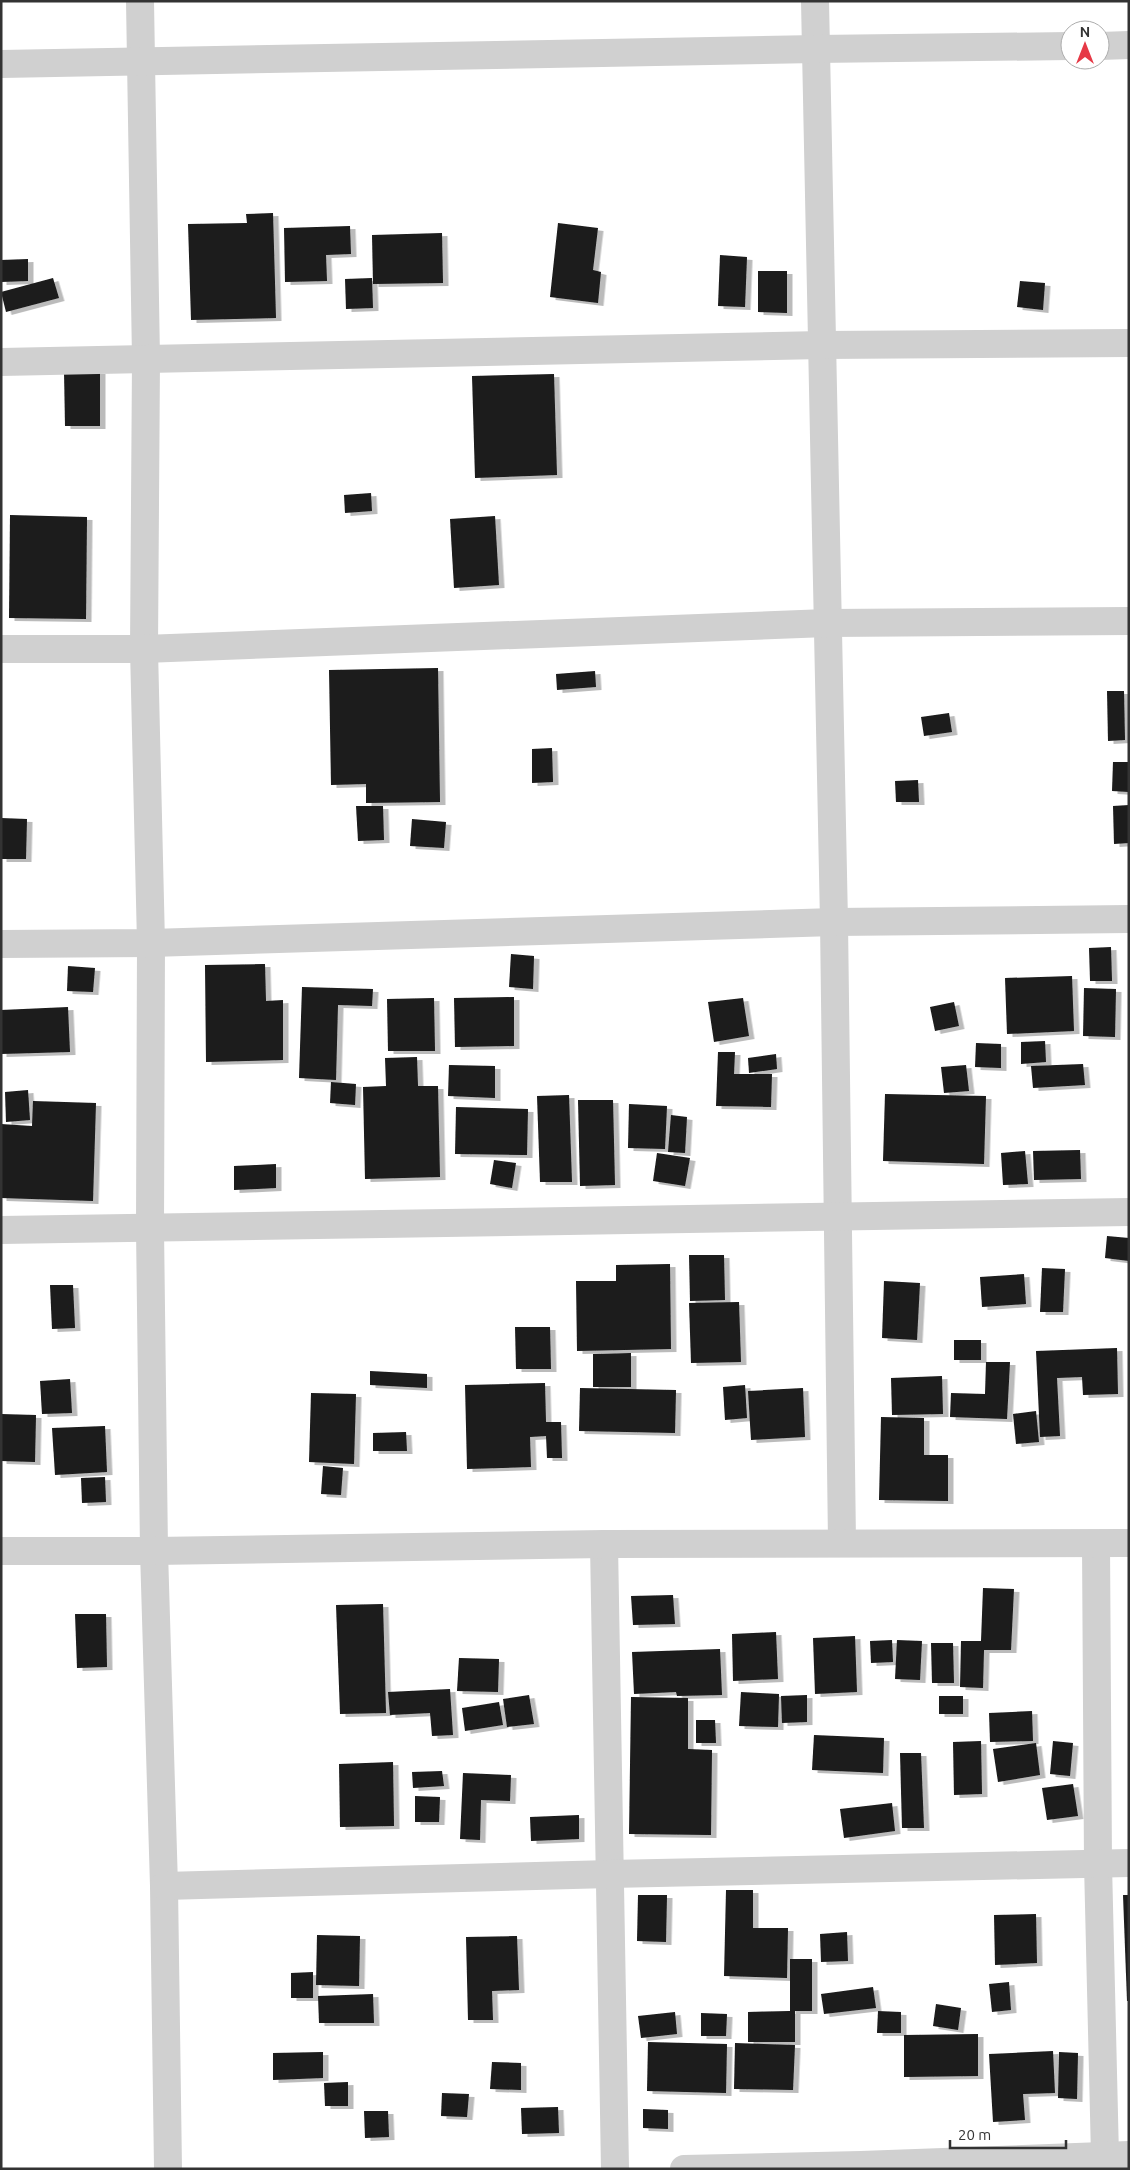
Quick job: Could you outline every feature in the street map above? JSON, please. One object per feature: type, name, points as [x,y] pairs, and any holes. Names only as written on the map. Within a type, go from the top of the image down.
[{"type":"street","points":[[140,1],[146,359],[144,649],[151,943],[150,1228],[154,1551],[164,1886],[168,2169]]},
{"type":"street","points":[[815,1],[834,922],[842,1543]]},
{"type":"street","points":[[1110,46],[1129,45]]},
{"type":"street","points":[[1,64],[1060,46]]},
{"type":"street","points":[[1,362],[822,345],[1129,343]]},
{"type":"street","points":[[1,649],[144,649],[827,623],[1129,621]]},
{"type":"street","points":[[1,944],[151,943],[834,922],[1129,919]]},
{"type":"street","points":[[1,1230],[1129,1212]]},
{"type":"street","points":[[1,1551],[154,1551],[604,1544],[1129,1543]]},
{"type":"street","points":[[604,1544],[615,2169]]},
{"type":"street","points":[[684,2169],[861,2167],[1117,2156],[1098,1864],[1096,1544]]},
{"type":"street","points":[[164,1886],[1129,1863]]},
{"type":"building","points":[[273,213],[276,318],[191,320],[188,224],[247,223],[246,214]]},
{"type":"building","points":[[558,223],[598,228],[593,270],[601,272],[598,303],[550,297]]},
{"type":"building","points":[[350,226],[351,254],[326,255],[327,281],[285,282],[284,228]]},
{"type":"building","points":[[442,233],[443,283],[373,284],[372,235]]},
{"type":"building","points":[[720,255],[747,257],[745,307],[718,306]]},
{"type":"building","points":[[28,259],[28,281],[1,282],[1,260]]},
{"type":"building","points":[[758,271],[787,271],[787,313],[758,312]]},
{"type":"building","points":[[53,278],[59,298],[6,312],[1,292]]},
{"type":"building","points":[[372,278],[373,308],[346,309],[345,279]]},
{"type":"building","points":[[1020,281],[1045,283],[1043,310],[1017,307]]},
{"type":"building","points":[[64,371],[100,371],[100,426],[65,426]]},
{"type":"building","points":[[554,374],[557,475],[475,478],[472,376]]},
{"type":"building","points":[[371,493],[372,511],[345,513],[344,495]]},
{"type":"building","points":[[10,515],[87,517],[86,619],[9,618]]},
{"type":"building","points":[[495,516],[499,585],[454,588],[450,519]]},
{"type":"building","points":[[438,668],[440,802],[366,803],[366,784],[331,785],[329,670]]},
{"type":"building","points":[[595,671],[596,687],[557,690],[556,674]]},
{"type":"building","points":[[1107,691],[1124,691],[1125,740],[1108,741]]},
{"type":"building","points":[[949,713],[952,732],[924,736],[921,717]]},
{"type":"building","points":[[552,748],[553,782],[532,783],[532,749]]},
{"type":"building","points":[[1113,762],[1129,762],[1129,792],[1112,791]]},
{"type":"building","points":[[918,780],[919,802],[896,802],[895,781]]},
{"type":"building","points":[[1129,805],[1129,843],[1114,844],[1113,806]]},
{"type":"building","points":[[356,806],[383,806],[384,840],[358,841]]},
{"type":"building","points":[[1,818],[27,819],[26,859],[1,859]]},
{"type":"building","points":[[412,819],[446,822],[444,848],[410,846]]},
{"type":"building","points":[[1111,947],[1112,981],[1090,981],[1089,948]]},
{"type":"building","points":[[511,954],[534,956],[533,989],[509,987]]},
{"type":"building","points":[[265,964],[266,1001],[283,1000],[283,1060],[206,1062],[205,965]]},
{"type":"building","points":[[68,966],[95,968],[93,992],[67,991]]},
{"type":"building","points":[[1072,976],[1074,1031],[1007,1034],[1005,978]]},
{"type":"building","points":[[302,987],[373,989],[372,1006],[338,1005],[336,1080],[299,1078]]},
{"type":"building","points":[[1084,988],[1116,989],[1115,1037],[1083,1036]]},
{"type":"building","points":[[514,997],[514,1046],[455,1047],[454,998]]},
{"type":"building","points":[[434,998],[435,1051],[388,1051],[387,999]]},
{"type":"building","points":[[743,998],[749,1036],[714,1042],[708,1002]]},
{"type":"building","points":[[954,1002],[959,1026],[935,1031],[930,1007]]},
{"type":"building","points":[[68,1007],[70,1052],[1,1054],[1,1010]]},
{"type":"building","points":[[1045,1041],[1046,1062],[1021,1064],[1021,1042]]},
{"type":"building","points":[[976,1043],[1001,1044],[1001,1068],[975,1067]]},
{"type":"building","points":[[718,1052],[735,1052],[734,1074],[772,1074],[771,1107],[716,1106]]},
{"type":"building","points":[[776,1054],[777,1069],[749,1073],[748,1058]]},
{"type":"building","points":[[417,1057],[418,1086],[438,1086],[440,1177],[365,1179],[363,1087],[386,1086],[385,1058]]},
{"type":"building","points":[[1083,1064],[1085,1085],[1033,1088],[1031,1066]]},
{"type":"building","points":[[449,1065],[495,1066],[495,1098],[448,1096]]},
{"type":"building","points":[[966,1065],[969,1091],[944,1093],[941,1067]]},
{"type":"building","points":[[331,1082],[356,1084],[355,1105],[330,1103]]},
{"type":"building","points":[[28,1090],[30,1120],[6,1122],[5,1092]]},
{"type":"building","points":[[885,1094],[986,1096],[984,1164],[883,1161]]},
{"type":"building","points":[[569,1095],[572,1182],[540,1182],[537,1096]]},
{"type":"building","points":[[578,1100],[613,1100],[615,1185],[580,1186]]},
{"type":"building","points":[[33,1101],[96,1103],[93,1201],[1,1198],[1,1124],[32,1126]]},
{"type":"building","points":[[629,1104],[667,1106],[665,1149],[628,1148]]},
{"type":"building","points":[[456,1107],[528,1109],[527,1155],[455,1154]]},
{"type":"building","points":[[671,1115],[687,1117],[685,1153],[668,1152]]},
{"type":"building","points":[[1080,1150],[1081,1179],[1034,1180],[1033,1151]]},
{"type":"building","points":[[1025,1151],[1028,1184],[1003,1185],[1001,1153]]},
{"type":"building","points":[[657,1153],[690,1158],[685,1186],[653,1181]]},
{"type":"building","points":[[494,1160],[516,1163],[512,1188],[490,1184]]},
{"type":"building","points":[[276,1164],[276,1188],[234,1190],[234,1166]]},
{"type":"building","points":[[1107,1236],[1129,1238],[1129,1261],[1105,1258]]},
{"type":"building","points":[[689,1255],[724,1255],[725,1300],[690,1301]]},
{"type":"building","points":[[670,1264],[671,1349],[577,1351],[576,1281],[616,1281],[616,1265]]},
{"type":"building","points":[[1042,1268],[1065,1269],[1063,1312],[1040,1312]]},
{"type":"building","points":[[1024,1274],[1026,1304],[982,1307],[980,1277]]},
{"type":"building","points":[[884,1281],[920,1283],[917,1340],[882,1338]]},
{"type":"building","points":[[50,1285],[73,1285],[75,1328],[52,1329]]},
{"type":"building","points":[[739,1302],[741,1362],[691,1363],[689,1303]]},
{"type":"building","points":[[515,1327],[550,1327],[551,1369],[516,1369]]},
{"type":"building","points":[[954,1340],[981,1340],[981,1360],[954,1360]]},
{"type":"building","points":[[1117,1348],[1118,1394],[1083,1395],[1082,1377],[1057,1378],[1060,1436],[1040,1437],[1036,1351]]},
{"type":"building","points":[[631,1353],[631,1387],[593,1387],[593,1354]]},
{"type":"building","points":[[986,1362],[1010,1362],[1007,1419],[950,1417],[951,1393],[985,1394]]},
{"type":"building","points":[[370,1371],[427,1374],[427,1388],[370,1385]]},
{"type":"building","points":[[942,1376],[943,1414],[892,1415],[891,1378]]},
{"type":"building","points":[[70,1379],[72,1413],[42,1414],[40,1381]]},
{"type":"building","points":[[545,1383],[546,1422],[561,1422],[562,1458],[547,1458],[546,1436],[530,1437],[531,1467],[467,1469],[465,1385]]},
{"type":"building","points":[[745,1385],[747,1418],[725,1420],[723,1387]]},
{"type":"building","points":[[580,1388],[676,1390],[675,1433],[579,1431]]},
{"type":"building","points":[[803,1388],[805,1437],[751,1440],[748,1391]]},
{"type":"building","points":[[311,1393],[356,1394],[354,1464],[309,1462]]},
{"type":"building","points":[[1036,1411],[1039,1442],[1016,1444],[1013,1414]]},
{"type":"building","points":[[1,1414],[36,1415],[35,1462],[1,1461]]},
{"type":"building","points":[[881,1417],[924,1418],[924,1455],[948,1455],[948,1501],[879,1500]]},
{"type":"building","points":[[105,1426],[107,1472],[55,1475],[52,1428]]},
{"type":"building","points":[[406,1432],[407,1451],[373,1451],[373,1433]]},
{"type":"building","points":[[323,1466],[343,1468],[341,1495],[321,1494]]},
{"type":"building","points":[[105,1477],[106,1502],[82,1503],[81,1478]]},
{"type":"building","points":[[983,1588],[1014,1589],[1011,1650],[984,1650],[983,1688],[960,1687],[961,1641],[981,1641]]},
{"type":"building","points":[[673,1595],[675,1624],[633,1625],[631,1596]]},
{"type":"building","points":[[383,1604],[386,1713],[340,1714],[336,1605]]},
{"type":"building","points":[[75,1614],[106,1614],[107,1667],[77,1668]]},
{"type":"building","points":[[776,1632],[778,1679],[733,1681],[732,1634]]},
{"type":"building","points":[[855,1636],[857,1692],[815,1694],[813,1638]]},
{"type":"building","points":[[892,1640],[893,1662],[871,1663],[870,1641]]},
{"type":"building","points":[[897,1640],[922,1641],[920,1680],[895,1679]]},
{"type":"building","points":[[931,1643],[953,1643],[954,1683],[932,1683]]},
{"type":"building","points":[[720,1649],[722,1695],[677,1696],[676,1692],[634,1694],[632,1652]]},
{"type":"building","points":[[459,1658],[499,1659],[498,1692],[457,1691]]},
{"type":"building","points":[[450,1689],[453,1735],[432,1736],[430,1713],[390,1715],[388,1692]]},
{"type":"building","points":[[741,1692],[779,1694],[778,1727],[739,1726]]},
{"type":"building","points":[[529,1695],[534,1724],[507,1727],[503,1699]]},
{"type":"building","points":[[807,1695],[807,1722],[782,1723],[781,1696]]},
{"type":"building","points":[[939,1696],[963,1696],[963,1714],[939,1714]]},
{"type":"building","points":[[631,1697],[688,1698],[688,1749],[712,1750],[711,1835],[629,1834]]},
{"type":"building","points":[[499,1702],[503,1725],[465,1731],[462,1708]]},
{"type":"building","points":[[1032,1711],[1033,1741],[990,1742],[989,1713]]},
{"type":"building","points":[[696,1720],[715,1720],[716,1743],[696,1743]]},
{"type":"building","points":[[814,1735],[884,1738],[883,1773],[812,1770]]},
{"type":"building","points":[[981,1741],[982,1794],[954,1795],[953,1742]]},
{"type":"building","points":[[1053,1741],[1073,1743],[1070,1776],[1050,1774]]},
{"type":"building","points":[[1036,1743],[1040,1775],[998,1782],[993,1749]]},
{"type":"building","points":[[900,1753],[921,1753],[924,1828],[902,1828]]},
{"type":"building","points":[[393,1762],[394,1826],[340,1827],[339,1764]]},
{"type":"building","points":[[442,1771],[444,1786],[413,1788],[412,1772]]},
{"type":"building","points":[[463,1773],[511,1775],[510,1801],[481,1800],[480,1840],[460,1839]]},
{"type":"building","points":[[1073,1784],[1078,1816],[1047,1820],[1042,1788]]},
{"type":"building","points":[[415,1796],[440,1797],[439,1822],[415,1822]]},
{"type":"building","points":[[892,1803],[895,1831],[844,1838],[840,1809]]},
{"type":"building","points":[[579,1815],[579,1839],[531,1841],[530,1817]]},
{"type":"building","points":[[726,1890],[753,1890],[753,1928],[788,1928],[787,1978],[724,1976]]},
{"type":"building","points":[[638,1895],[667,1895],[666,1942],[637,1941]]},
{"type":"building","points":[[1123,1895],[1129,1895],[1129,2001],[1127,2001]]},
{"type":"building","points":[[1036,1914],[1037,1963],[995,1965],[994,1915]]},
{"type":"building","points":[[847,1932],[848,1961],[821,1962],[820,1934]]},
{"type":"building","points":[[317,1935],[360,1936],[359,1986],[316,1985]]},
{"type":"building","points":[[517,1936],[519,1990],[492,1991],[493,2020],[468,2020],[466,1937]]},
{"type":"building","points":[[790,1959],[812,1959],[812,2011],[795,2011],[795,2042],[748,2042],[748,2012],[790,2011]]},
{"type":"building","points":[[313,1972],[313,1998],[291,1998],[291,1973]]},
{"type":"building","points":[[1009,1982],[1011,2010],[992,2012],[989,1984]]},
{"type":"building","points":[[873,1987],[876,2008],[824,2014],[821,1994]]},
{"type":"building","points":[[373,1994],[374,2023],[319,2023],[318,1996]]},
{"type":"building","points":[[936,2004],[961,2008],[958,2030],[933,2026]]},
{"type":"building","points":[[878,2011],[901,2012],[901,2033],[877,2033]]},
{"type":"building","points":[[675,2012],[677,2034],[641,2038],[638,2016]]},
{"type":"building","points":[[701,2013],[727,2014],[726,2036],[701,2036]]},
{"type":"building","points":[[978,2034],[978,2076],[904,2077],[904,2035]]},
{"type":"building","points":[[648,2042],[727,2044],[726,2093],[647,2091]]},
{"type":"building","points":[[735,2043],[795,2045],[793,2090],[734,2089]]},
{"type":"building","points":[[1053,2051],[1055,2093],[1023,2094],[1025,2120],[993,2122],[989,2054]]},
{"type":"building","points":[[323,2052],[323,2078],[273,2080],[273,2053]]},
{"type":"building","points":[[1059,2052],[1078,2053],[1077,2099],[1058,2098]]},
{"type":"building","points":[[492,2062],[521,2063],[521,2090],[490,2089]]},
{"type":"building","points":[[348,2082],[348,2106],[325,2106],[324,2083]]},
{"type":"building","points":[[442,2093],[469,2094],[467,2117],[441,2116]]},
{"type":"building","points":[[558,2107],[559,2133],[522,2134],[521,2108]]},
{"type":"building","points":[[643,2109],[668,2110],[668,2129],[643,2128]]},
{"type":"building","points":[[364,2111],[388,2111],[389,2137],[365,2138]]}]
